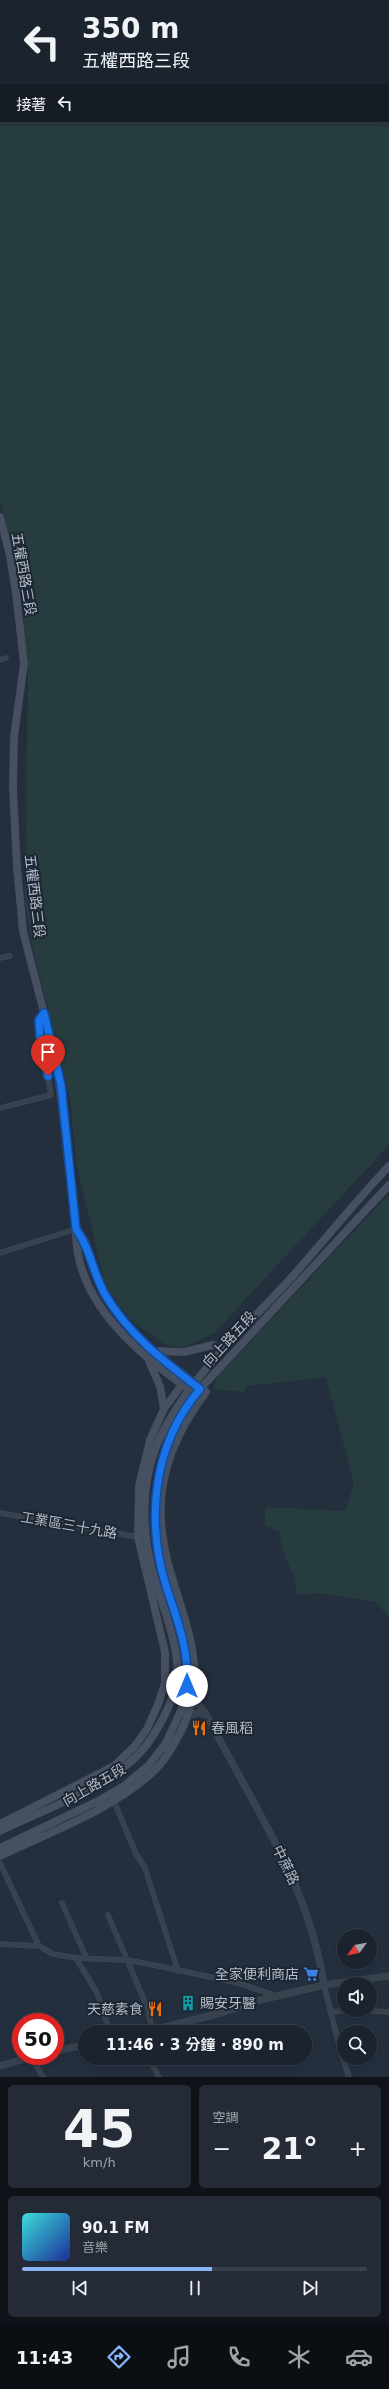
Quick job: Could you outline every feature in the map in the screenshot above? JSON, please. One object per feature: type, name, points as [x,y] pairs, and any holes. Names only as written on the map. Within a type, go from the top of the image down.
[{"type":"main road","name":"五權西路三段","points":[[0,516],[10,556],[24,664],[14,737],[13,788],[20,908],[23,931],[61,1085],[76,1229],[76,1246],[89,1285],[110,1321],[148,1359],[181,1385],[198,1393]]},
{"type":"main road","name":"向上路五段","points":[[0,1824],[114,1766],[134,1747],[147,1729],[165,1683],[164,1646],[138,1537],[142,1469],[150,1440],[164,1410],[181,1385],[190,1381],[297,1271],[389,1166]]},
{"type":"main road","name":"向上路五段","points":[[0,1831],[88,1789],[129,1763],[142,1752],[155,1734],[176,1687],[175,1650],[172,1634],[152,1570],[144,1520],[149,1470],[156,1448],[170,1418],[198,1393],[389,1185]]},
{"type":"main road","name":"五權西路三段","points":[[76,1229],[85,1241],[97,1278],[105,1296],[117,1314],[153,1351],[190,1381],[198,1393]]},
{"type":"main road","points":[[153,1351],[184,1352],[214,1345]]},
{"type":"main road","points":[[148,1359],[160,1386],[164,1410]]},
{"type":"main road","name":"向上路五段","points":[[0,1848],[100,1800],[135,1778],[166,1744],[186,1694],[186,1649],[157,1548],[154,1519],[157,1486],[171,1432],[198,1393]]},
{"type":"main road","name":"向上路五段","points":[[0,1856],[114,1801],[140,1783],[164,1761],[189,1716],[194,1699],[196,1672],[193,1644],[168,1562],[161,1518],[166,1471],[173,1446],[198,1393]]},
{"type":"street","points":[[0,660],[6,658]]},
{"type":"street","points":[[0,958],[10,956]]},
{"type":"street","points":[[0,1108],[51,1095],[40,1037],[39,1020],[44,1013]]},
{"type":"street","points":[[0,1253],[76,1229]]},
{"type":"street","name":"工業區三十九路","points":[[0,1513],[138,1537]]},
{"type":"street","name":"中蔗路","points":[[165,1683],[176,1687],[194,1699],[206,1714],[289,1869],[305,1906],[315,1937],[330,2012],[349,2077]]},
{"type":"street","points":[[189,1716],[198,1713],[206,1714]]},
{"type":"street","points":[[114,1801],[136,1854],[145,1868],[178,1971]]},
{"type":"street","points":[[0,1863],[39,1946]]},
{"type":"street","points":[[62,1902],[86,1957]]},
{"type":"street","points":[[108,1914],[126,1960],[148,2009],[151,2025]]},
{"type":"street","points":[[0,1944],[39,1946],[53,1954],[76,1958],[86,1957],[126,1960],[238,1983],[277,1996]]},
{"type":"street","points":[[76,1958],[97,1993],[108,2025]]},
{"type":"street","points":[[172,2025],[221,2013],[277,1996],[324,1985],[389,1976]]},
{"type":"street","points":[[330,2012],[337,2011]]},
{"type":"street","points":[[377,2011],[389,2012]]},
{"type":"street","points":[[64,2050],[78,2047]]},
{"type":"street","points":[[0,2066],[12,2063]]},
{"type":"street","points":[[38,2065],[43,2077]]},
{"type":"street","points":[[153,2065],[159,2077]]},
{"type":"green space","points":[[0,122],[389,122],[389,1145],[214,1333],[187,1346],[176,1347],[164,1344],[132,1321],[120,1307],[105,1284],[76,1162],[70,1099],[31,940],[25,903],[28,671],[22,595],[0,500]]},
{"type":"green space","points":[[389,1194],[389,1617],[376,1602],[319,1593],[297,1595],[295,1579],[285,1557],[279,1532],[265,1525],[265,1507],[345,1511],[354,1484],[326,1377],[247,1386],[244,1392],[214,1389],[216,1378]]},
{"type":"place","name":"春風稻","points":[[199,1728]]},
{"type":"place","name":"全家便利商店","points":[[311,1974]]},
{"type":"place","name":"賜安牙醫","points":[[188,2003]]},
{"type":"place","name":"天慈素食","points":[[155,2009]]},
{"type":"route","points":[[48,1076],[40,1037],[39,1020],[44,1013],[61,1085],[76,1229],[85,1241],[88,1254],[105,1296],[117,1314],[153,1351],[200,1389],[195,1394],[171,1432],[163,1458],[157,1486],[154,1519],[157,1548],[167,1588],[181,1627],[186,1649],[187,1686]]}]
